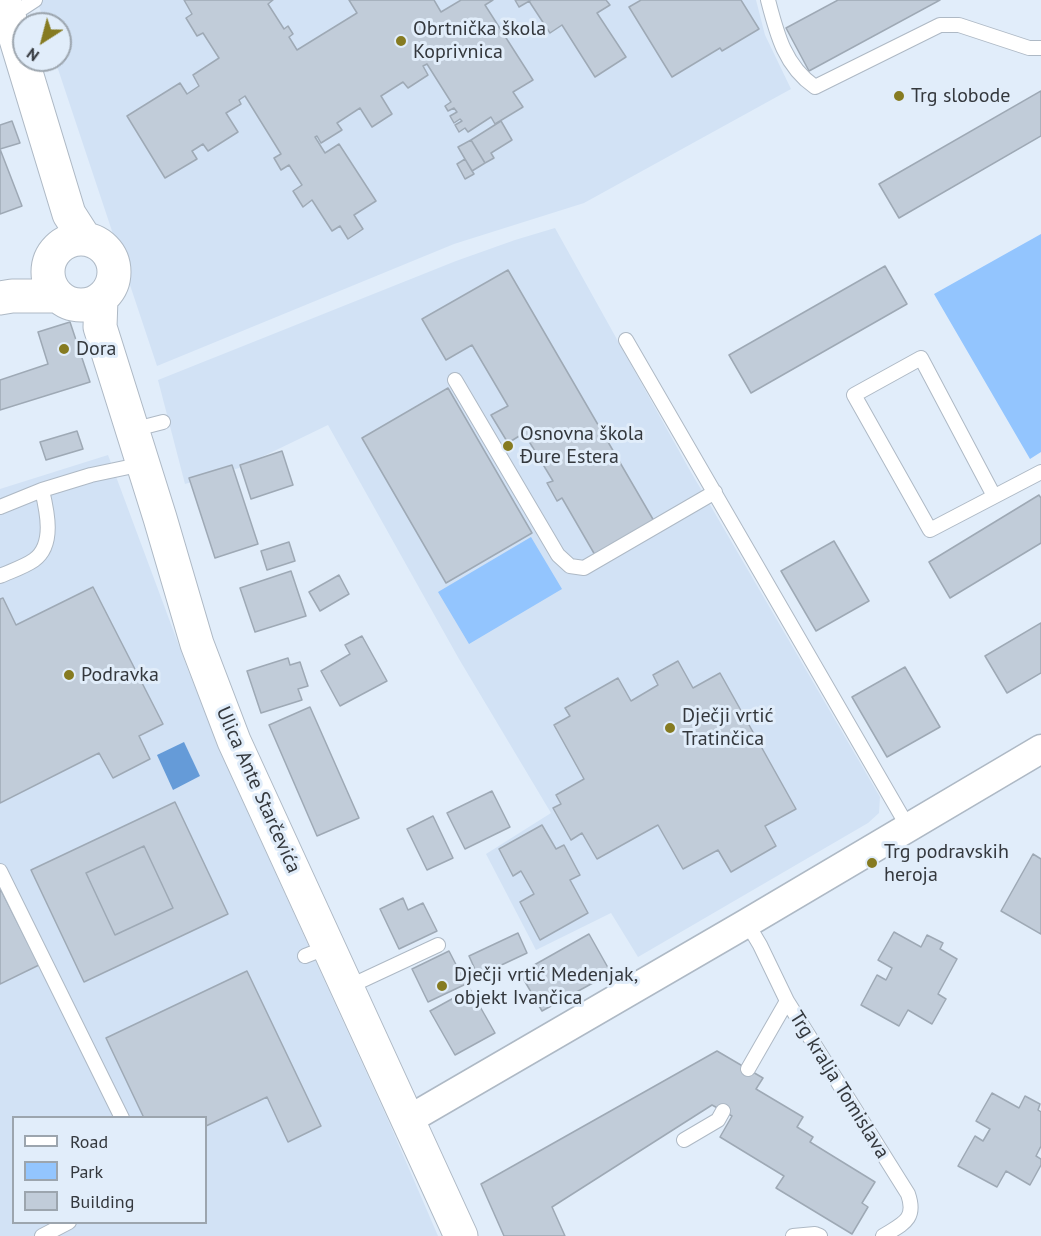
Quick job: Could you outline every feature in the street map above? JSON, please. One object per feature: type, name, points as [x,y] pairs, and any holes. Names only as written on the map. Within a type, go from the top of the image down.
[{"type":"main road","points":[[16,6],[73,232]]},
{"type":"main road","points":[[6,297],[78,301],[109,291],[114,269],[105,249],[73,232]]},
{"type":"main road","points":[[73,232],[55,251],[50,261],[78,301]]},
{"type":"main road","name":"Ulica Ante Starčevića","points":[[78,301],[148,426],[143,464],[197,644],[317,951],[348,987],[461,1236]]},
{"type":"street","points":[[408,1120],[1041,749]]},
{"type":"lane","points":[[768,0],[778,35],[791,63],[801,77],[815,87],[940,25],[959,25],[1029,48],[1041,48]]},
{"type":"lane","points":[[627,340],[908,827]]},
{"type":"lane","points":[[994,496],[921,358],[854,395],[930,530],[1041,472]]},
{"type":"lane","points":[[455,380],[558,555],[570,566],[584,568],[715,492]]},
{"type":"lane","points":[[0,507],[42,490],[91,475],[143,464]]},
{"type":"lane","points":[[0,576],[34,560],[45,546],[48,515],[42,490]]},
{"type":"lane","points":[[0,871],[121,1116]]},
{"type":"lane","name":"Trg kralja Tomislava","points":[[747,923],[787,1001],[908,1194],[912,1205],[911,1213],[905,1222],[883,1236]]},
{"type":"lane","points":[[348,987],[438,945]]},
{"type":"lane","points":[[748,1069],[787,1001]]},
{"type":"lane","points":[[684,1140],[718,1120],[723,1111]]},
{"type":"lane","points":[[42,1236],[65,1224]]},
{"type":"lane","points":[[793,1236],[815,1234],[820,1236]]},
{"type":"shaded area","points":[[37,0],[756,0],[765,35],[791,89],[584,203],[454,244],[157,366],[59,72],[72,72],[72,12],[41,12]]},
{"type":"shaded area","points":[[555,228],[688,467],[880,797],[879,813],[868,823],[638,957],[611,913],[536,950],[486,854],[551,813],[459,659],[328,425],[239,468],[185,484],[158,380],[456,261]]},
{"type":"shaded area","name":"Podravka","points":[[108,455],[188,670],[233,780],[388,1120],[438,1236],[0,1236],[0,489]]},
{"type":"shaded area","points":[[184,742],[200,776],[173,790],[157,755]]},
{"type":"green space","points":[[1041,234],[1041,452],[1030,459],[934,294]]},
{"type":"green space","points":[[531,537],[562,589],[469,644],[438,592]]},
{"type":"building","points":[[184,0],[273,0],[268,4],[284,29],[288,26],[293,34],[289,37],[297,50],[357,13],[349,0],[434,0],[441,12],[461,0],[493,0],[485,5],[533,80],[513,92],[523,107],[495,124],[491,117],[468,132],[465,128],[459,132],[455,125],[462,121],[460,119],[454,123],[450,116],[457,112],[454,108],[448,111],[445,106],[451,102],[427,64],[423,66],[428,75],[408,88],[403,82],[381,96],[392,114],[372,127],[360,108],[337,123],[342,130],[321,143],[317,136],[315,137],[325,153],[339,144],[376,201],[354,215],[363,229],[348,239],[340,226],[332,231],[312,200],[303,207],[293,191],[302,185],[289,165],[281,170],[274,158],[281,154],[245,96],[239,100],[241,104],[226,113],[238,132],[208,151],[203,144],[192,151],[197,159],[165,178],[127,116],[180,83],[187,94],[199,86],[193,75],[219,58],[203,33],[197,36],[186,18],[192,14]]},
{"type":"building","points":[[515,0],[531,0],[519,7]]},
{"type":"building","points":[[606,0],[610,5],[597,13],[626,57],[595,77],[562,25],[550,33],[529,1]]},
{"type":"building","points":[[641,0],[741,0],[759,29],[722,51],[720,48],[672,77],[629,7]]},
{"type":"building","points":[[838,0],[940,0],[809,71],[786,28]]},
{"type":"building","points":[[1041,91],[1041,136],[899,218],[879,184]]},
{"type":"building","points":[[12,121],[20,143],[0,149],[0,125]]},
{"type":"building","points":[[501,121],[512,140],[491,153],[494,158],[485,163],[471,140]]},
{"type":"building","points":[[471,140],[485,163],[472,171],[458,147]]},
{"type":"building","points":[[0,149],[22,206],[0,214]]},
{"type":"building","points":[[465,159],[474,174],[465,179],[457,164]]},
{"type":"building","points":[[885,266],[907,304],[751,393],[729,355]]},
{"type":"building","points":[[508,270],[654,521],[595,555],[562,498],[557,501],[547,483],[553,481],[524,433],[508,443],[491,415],[508,406],[472,345],[446,360],[422,319]]},
{"type":"building","points":[[70,322],[90,382],[0,410],[0,380],[48,364],[38,332]]},
{"type":"building","points":[[448,388],[532,533],[446,583],[362,438]]},
{"type":"building","points":[[77,431],[83,449],[46,460],[40,442]]},
{"type":"building","points":[[282,451],[293,485],[251,499],[240,465]]},
{"type":"building","points":[[232,465],[258,544],[215,558],[189,478]]},
{"type":"building","points":[[1039,495],[1041,498],[1041,543],[950,598],[929,562]]},
{"type":"building","points":[[834,541],[869,601],[816,631],[781,571]]},
{"type":"building","points":[[289,542],[295,561],[267,570],[261,551]]},
{"type":"building","points":[[291,571],[306,616],[255,632],[240,588]]},
{"type":"building","points":[[339,575],[349,594],[320,611],[309,592]]},
{"type":"building","name":"Podravka","points":[[93,587],[163,724],[139,736],[150,759],[113,778],[99,753],[0,803],[0,599],[3,598],[16,625]]},
{"type":"building","points":[[1041,623],[1041,673],[1007,693],[985,656]]},
{"type":"building","points":[[362,636],[387,681],[340,706],[321,671],[350,654],[345,645]]},
{"type":"building","points":[[288,658],[290,665],[300,662],[308,686],[298,689],[302,700],[261,713],[247,671]]},
{"type":"building","points":[[678,661],[693,688],[720,673],[796,809],[765,826],[776,846],[731,872],[718,850],[683,869],[658,825],[597,859],[582,833],[571,840],[553,808],[561,804],[556,795],[584,779],[554,725],[570,716],[565,708],[618,678],[631,701],[658,685],[653,675]]},
{"type":"building","points":[[905,667],[940,727],[887,757],[852,697]]},
{"type":"building","points":[[310,707],[359,818],[317,836],[269,725]]},
{"type":"building","points":[[492,791],[510,827],[465,849],[447,813]]},
{"type":"building","points":[[175,802],[228,914],[84,982],[31,870]],"holes":[[[144,846],[173,908],[115,935],[86,873]]]},
{"type":"building","points":[[433,816],[453,858],[427,870],[407,829]]},
{"type":"building","points":[[542,825],[556,849],[564,845],[580,875],[570,880],[588,913],[540,940],[520,902],[534,894],[521,871],[513,876],[499,849]]},
{"type":"building","points":[[144,846],[173,908],[115,935],[86,873]]},
{"type":"building","points":[[1033,854],[1041,859],[1041,934],[1001,911]]},
{"type":"building","points":[[0,888],[39,965],[0,984]]},
{"type":"building","points":[[403,898],[408,910],[423,903],[437,931],[399,949],[380,909]]},
{"type":"building","points":[[894,932],[921,947],[927,935],[943,943],[940,949],[957,959],[938,994],[946,999],[932,1024],[908,1010],[899,1026],[861,1005],[877,975],[886,980],[892,968],[878,960]]},
{"type":"building","points":[[518,933],[527,953],[478,976],[469,956]]},
{"type":"building","points":[[589,934],[611,973],[542,1011],[520,973]]},
{"type":"building","points":[[449,951],[466,984],[428,1002],[412,969]]},
{"type":"building","points":[[247,971],[321,1126],[288,1142],[267,1097],[207,1126],[207,1116],[143,1116],[106,1038]]},
{"type":"building","points":[[470,989],[495,1033],[455,1055],[430,1011]]},
{"type":"building","points":[[717,1051],[763,1078],[756,1089],[803,1117],[797,1127],[813,1137],[810,1142],[875,1182],[862,1203],[868,1207],[852,1234],[776,1188],[784,1176],[720,1137],[732,1116],[712,1105],[552,1207],[565,1236],[504,1236],[481,1184]]},
{"type":"building","points":[[992,1093],[1019,1108],[1025,1096],[1040,1104],[1038,1110],[1041,1112],[1041,1146],[1036,1156],[1041,1159],[1041,1165],[1030,1185],[1006,1171],[997,1187],[958,1166],[975,1136],[983,1141],[990,1129],[976,1121]]},
{"type":"place","name":"Obrtnička škola Koprivnica","points":[[401,41]]},
{"type":"place","name":"Trg slobode","points":[[899,96]]},
{"type":"place","name":"Dora","points":[[64,349]]},
{"type":"place","name":"Osnovna škola Đure Estera","points":[[508,446]]},
{"type":"place","name":"Podravka","points":[[69,675]]},
{"type":"place","name":"Dječji vrtić Tratinčica","points":[[670,728]]},
{"type":"place","name":"Trg podravskih heroja","points":[[872,863]]},
{"type":"place","name":"Dječji vrtić Medenjak, objekt Ivančica","points":[[442,986]]}]
